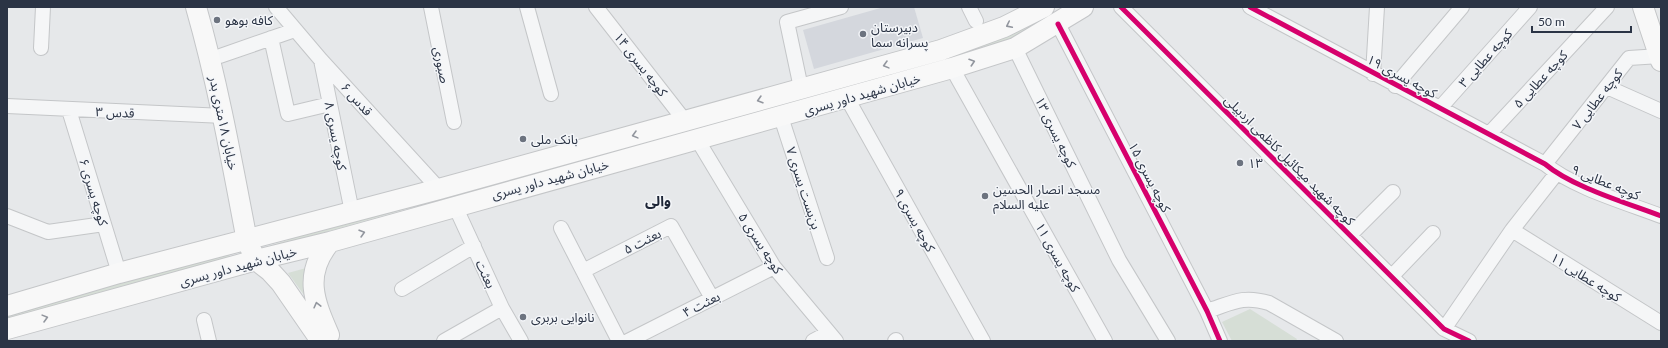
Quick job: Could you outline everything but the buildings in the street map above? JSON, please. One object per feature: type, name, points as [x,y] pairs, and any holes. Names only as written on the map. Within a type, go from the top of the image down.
[{"type":"main road","name":"خیابان ۱۸متری بدر","points":[[196,7],[211,59],[224,116],[247,241],[256,260]]},
{"type":"main road","name":"خیابان شهید داور یسری","points":[[7,306],[119,273],[247,241],[439,189],[941,50],[1004,27],[1044,7]]},
{"type":"main road","name":"خیابان شهید داور یسری","points":[[7,329],[256,260],[330,242],[952,68],[1015,48],[1054,15],[1083,7]]},
{"type":"main road","points":[[1643,7],[1660,58]]},
{"type":"main road","points":[[685,121],[697,139]]},
{"type":"main road","points":[[330,242],[320,254],[314,268],[313,284],[318,308],[331,341]]},
{"type":"main road","points":[[256,260],[270,271],[281,283],[321,341]]},
{"type":"street","points":[[42,48],[43,7]]},
{"type":"street","name":"صبوری","points":[[431,7],[454,122]]},
{"type":"street","points":[[527,7],[551,94]]},
{"type":"street","name":"کوچه یسری ۱۴","points":[[596,7],[685,121]]},
{"type":"street","points":[[801,88],[787,22],[841,7]]},
{"type":"street","points":[[969,7],[976,21]]},
{"type":"street","name":"کوچه شهید میکائیل کاظمی اردبیلی","points":[[1121,7],[1444,328],[1469,341]]},
{"type":"street","name":"کوچه یسری ۱۹","points":[[1250,7],[1395,86],[1440,108],[1545,164]]},
{"type":"street","points":[[1373,74],[1377,7]]},
{"type":"street","points":[[1395,86],[1462,7]]},
{"type":"street","name":"کوچه عطایی ۳","points":[[1440,108],[1530,7]]},
{"type":"street","name":"کوچه عطایی ۵","points":[[1489,134],[1607,7]]},
{"type":"street","name":"قدس ۶","points":[[278,8],[321,60],[439,189]]},
{"type":"street","name":"کوچه یسری ۱۵","points":[[1054,15],[1207,311],[1220,341]]},
{"type":"street","points":[[220,56],[295,30]]},
{"type":"street","points":[[271,38],[288,114],[330,104]]},
{"type":"street","name":"کوچه یسری ۱۳","points":[[1015,48],[1118,260],[1168,341]]},
{"type":"street","name":"کوچه عطایی ۷","points":[[1545,164],[1629,58],[1660,58]]},
{"type":"street","name":"کوچه یسری ۸","points":[[321,60],[352,212]]},
{"type":"street","name":"کوچه یسری ۱۱","points":[[952,68],[1105,341]]},
{"type":"street","points":[[1607,87],[1661,111]]},
{"type":"street","name":"کوچه یسری ۹","points":[[847,98],[983,341]]},
{"type":"street","name":"قدس ۳","points":[[7,106],[224,116]]},
{"type":"street","name":"کوچه یسری ۶","points":[[69,110],[119,273]]},
{"type":"street","name":"بن‌بست یسری ۷","points":[[781,117],[827,258]]},
{"type":"street","name":"کوچه یسری ۵","points":[[697,139],[774,267],[832,337]]},
{"type":"street","name":"کوچه عطایی ۹","points":[[1545,164],[1556,174],[1661,216]]},
{"type":"street","points":[[1444,328],[1512,230],[1556,174]]},
{"type":"street","points":[[1350,235],[1393,192]]},
{"type":"street","name":"بعثت","points":[[455,206],[502,308],[521,341]]},
{"type":"street","points":[[7,216],[48,232],[104,224]]},
{"type":"street","name":"بعثت ۵","points":[[583,271],[671,226],[712,298]]},
{"type":"street","points":[[561,228],[619,341]]},
{"type":"street","name":"کوچه عطایی ۱۱","points":[[1512,230],[1661,323]]},
{"type":"street","points":[[1392,276],[1433,233]]},
{"type":"street","points":[[402,289],[474,246]]},
{"type":"street","name":"بعثت ۴","points":[[628,341],[774,267]]},
{"type":"street","points":[[1207,311],[1246,298],[1257,299],[1269,303],[1336,341]]},
{"type":"street","points":[[444,341],[502,308]]},
{"type":"street","points":[[204,320],[210,341]]},
{"type":"street","points":[[813,341],[832,337]]},
{"type":"shaded area","name":"دبیرستان پسرانه سما","points":[[884,7],[914,7],[923,38],[814,69],[803,30]]},
{"type":"shaded area","points":[[1048,14],[1050,17],[1046,20],[1003,43],[711,126],[710,124]]},
{"type":"shaded area","points":[[685,131],[683,135],[417,206],[273,247],[272,245],[316,231]]},
{"type":"shaded area","points":[[226,253],[230,255],[226,259],[7,320],[7,315]]},
{"type":"shaded area","points":[[306,268],[317,320],[304,295],[288,273]]},
{"type":"shaded area","points":[[1250,309],[1297,339],[1296,341],[1232,341],[1222,322]]},
{"type":"cycle path","points":[[1121,7],[1444,329],[1469,341]]},
{"type":"cycle path","points":[[1250,7],[1545,164],[1570,180],[1600,194],[1661,216]]},
{"type":"cycle path","points":[[1058,24],[1207,311],[1220,341]]},
{"type":"place","name":"کافه بوهو","points":[[217,20]]},
{"type":"place","name":"دبیرستان پسرانه سما","points":[[863,34]]},
{"type":"place","name":"بانک ملی","points":[[523,139]]},
{"type":"place","name":"۱۳","points":[[1240,163]]},
{"type":"place","name":"مسجد انصار الحسین علیه السلام","points":[[985,196]]},
{"type":"place","name":"نانوایی بربری","points":[[523,317]]},
{"type":"district","name":"والی","points":[[658,201]]}]
